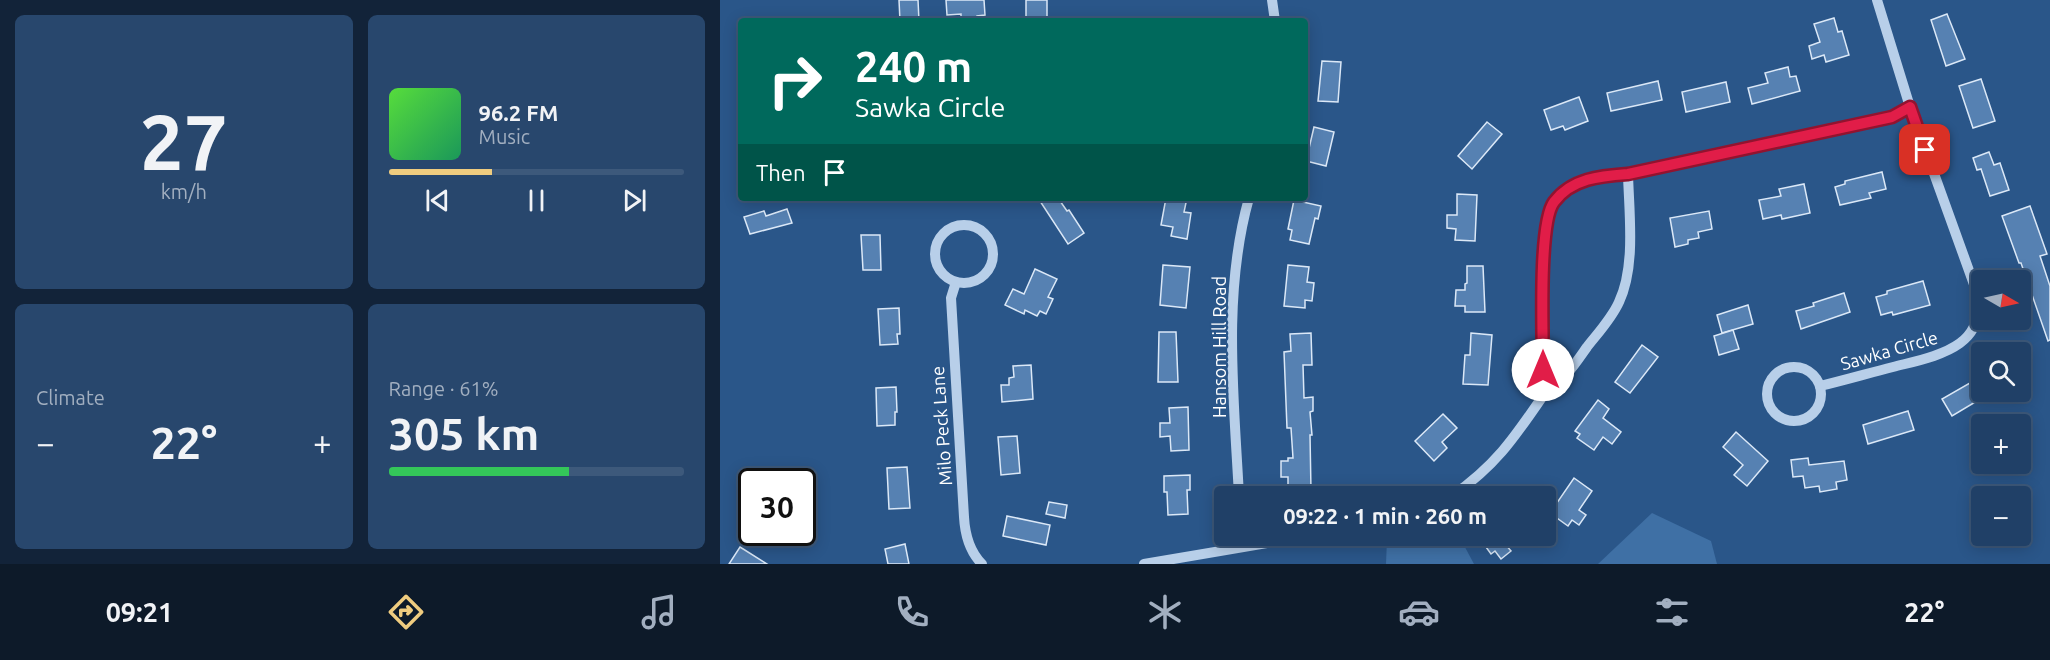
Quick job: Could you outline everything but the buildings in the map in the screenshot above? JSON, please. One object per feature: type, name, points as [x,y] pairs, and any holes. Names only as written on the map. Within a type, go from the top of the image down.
[{"type":"street","points":[[1272,0],[1275,18]]},
{"type":"street","name":"Sawka Circle","points":[[1820,386],[1949,351],[1970,334],[1975,322],[1978,302],[1976,290],[1910,107],[1877,0]]},
{"type":"street","points":[[1547,390],[1543,370],[1543,268],[1546,220],[1553,203],[1578,182],[1600,176],[1628,174],[1892,117],[1910,107]]},
{"type":"street","points":[[1464,486],[1496,460],[1514,439],[1547,390],[1561,382],[1618,305],[1625,287],[1629,258],[1628,174]]},
{"type":"street","name":"Hansom Hill Road","points":[[1239,486],[1233,362],[1234,276],[1248,201]]},
{"type":"street","points":[[957,226],[975,227],[984,232],[990,240],[993,259],[990,268],[975,281],[956,282],[941,271],[937,263],[935,253],[937,244],[941,236],[957,226]]},
{"type":"street","name":"Milo Peck Lane","points":[[956,282],[951,298],[951,309],[965,535],[975,558],[982,564]]},
{"type":"street","name":"Sawka Circle","points":[[1789,366],[1799,366],[1808,370],[1815,376],[1820,386],[1819,405],[1814,413],[1797,421],[1788,421],[1772,411],[1766,393],[1773,375],[1789,366]]},
{"type":"street","points":[[1144,564],[1252,546]]},
{"type":"shaded area","points":[[1652,513],[1711,541],[1717,564],[1598,564]]},
{"type":"shaded area","points":[[1387,546],[1464,546],[1474,564],[1386,564]]},
{"type":"route","points":[[1543,370],[1543,268],[1546,220],[1553,203],[1578,182],[1600,176],[1628,174],[1892,117],[1910,107],[1925,150]]}]
